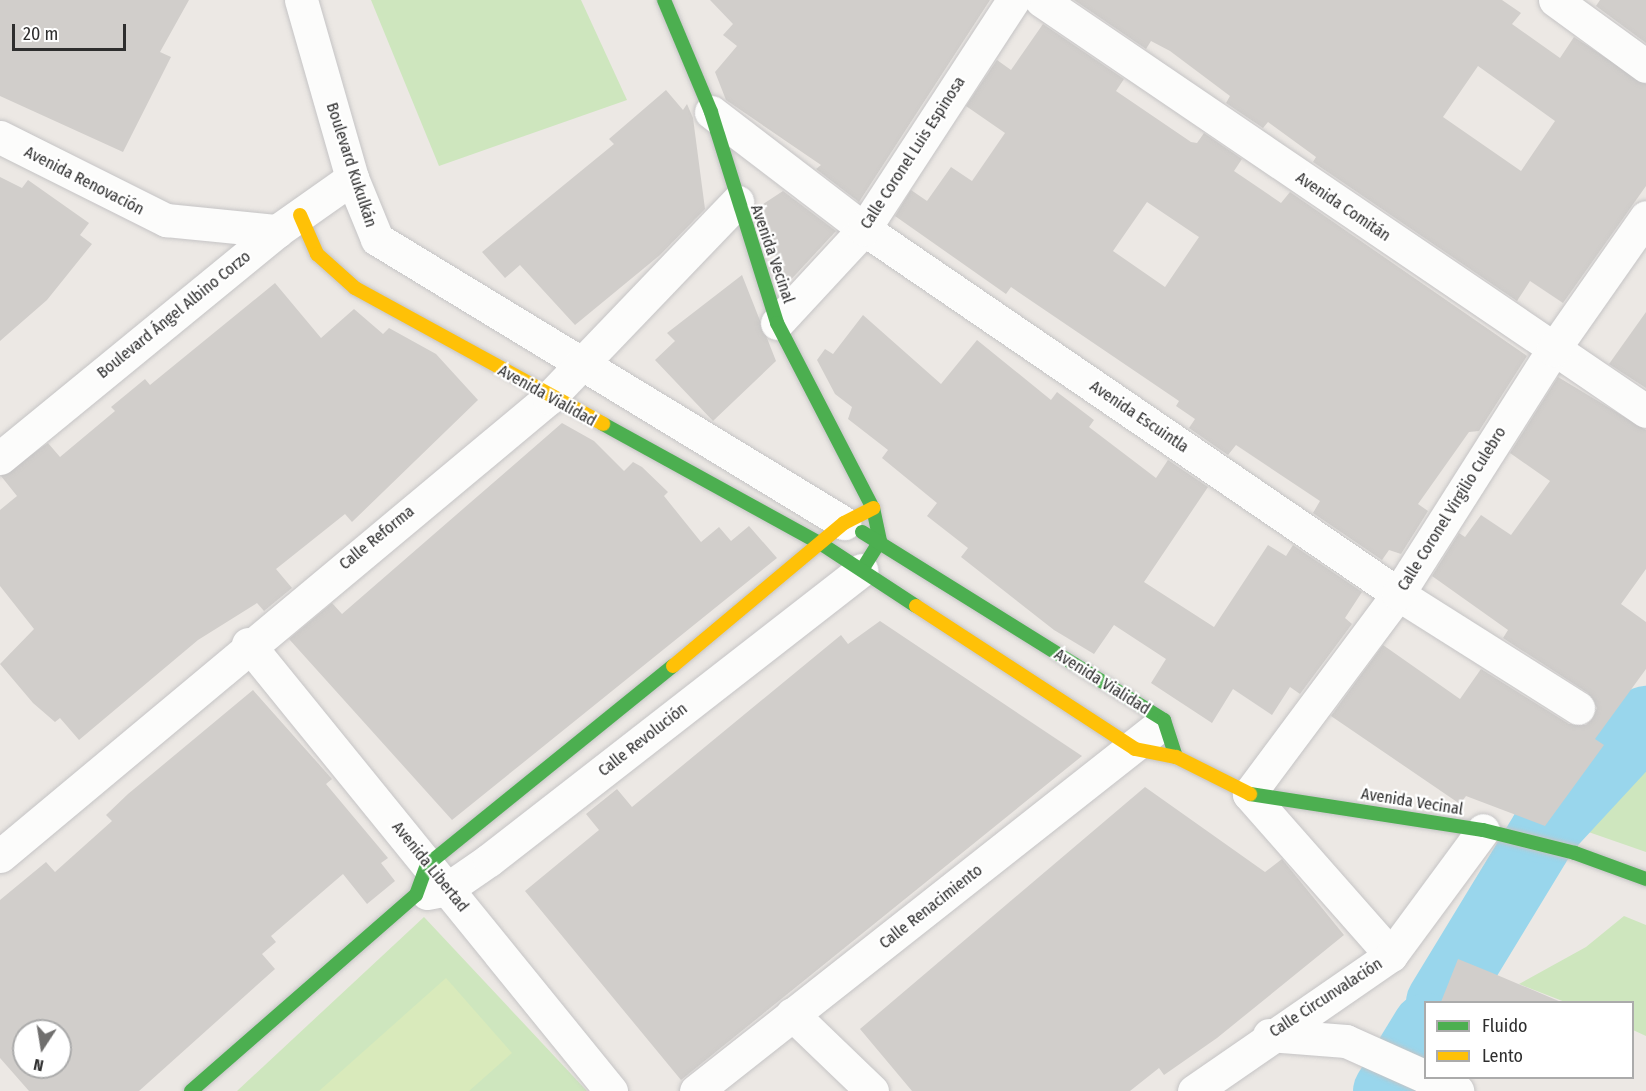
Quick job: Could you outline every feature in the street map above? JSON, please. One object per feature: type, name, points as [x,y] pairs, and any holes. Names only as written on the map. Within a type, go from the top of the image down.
[{"type":"street","name":"Boulevard Kukulkán","points":[[301,0],[352,178],[377,238],[580,363]]},
{"type":"street","name":"Avenida Vecinal","points":[[664,0],[711,112],[737,202],[777,323],[873,508]]},
{"type":"street","name":"Calle Coronel Luis Espinosa","points":[[777,323],[864,229],[1013,0]]},
{"type":"street","name":"Avenida Comitán","points":[[1041,0],[1552,350],[1646,411]]},
{"type":"street","points":[[1555,0],[1646,66]]},
{"type":"street","name":"Avenida Escuintla","points":[[711,112],[864,229],[1398,594],[1578,708]]},
{"type":"street","name":"Avenida Renovación","points":[[0,137],[166,220],[288,223]]},
{"type":"street","name":"Boulevard Ángel Albino Corzo","points":[[6,445],[288,223],[352,178]]},
{"type":"street","name":"Calle Reforma","points":[[0,856],[248,644],[549,398],[580,363],[737,202]]},
{"type":"street","name":"Calle Coronel Virgilio Culebro","points":[[1249,794],[1398,594],[1552,350],[1646,217]]},
{"type":"street","name":"Avenida Vialidad","points":[[288,223],[333,273],[549,398],[834,534],[880,541],[1164,720],[1176,757],[1135,749],[862,570],[834,534],[580,363]]},
{"type":"street","points":[[834,534],[873,508],[880,541],[862,570]]},
{"type":"street","name":"Calle Revolución","points":[[191,1091],[834,534]]},
{"type":"street","name":"Calle Revolución","points":[[430,883],[862,570]]},
{"type":"street","name":"Avenida Libertad","points":[[248,644],[430,883],[610,1091]]},
{"type":"street","name":"Calle Renacimiento","points":[[696,1091],[1135,749],[1164,720]]},
{"type":"street","name":"Avenida Vecinal","points":[[1176,757],[1249,794],[1483,830],[1575,853],[1646,879]]},
{"type":"street","points":[[1249,794],[1391,956]]},
{"type":"street","name":"Calle Circunvalación","points":[[1194,1091],[1269,1035],[1391,956],[1483,830]]},
{"type":"street","points":[[792,1014],[872,1091]]},
{"type":"street","points":[[1269,1035],[1346,1041],[1423,1076]]},
{"type":"street","points":[[1430,1079],[1457,1091]]},
{"type":"green space","points":[[371,0],[581,0],[627,100],[439,166]]},
{"type":"green space","points":[[1646,736],[1646,852],[1577,828]]},
{"type":"green space","points":[[1624,916],[1646,925],[1646,1036],[1634,1030],[1634,1001],[1562,1001],[1519,984],[1586,947]]},
{"type":"green space","points":[[424,917],[587,1091],[237,1091]]},
{"type":"green space","points":[[446,978],[512,1053],[469,1091],[319,1091]]},
{"type":"building","points":[[0,0],[189,0],[160,52],[171,57],[123,152],[0,96]]},
{"type":"building","points":[[710,0],[990,0],[859,202],[816,169],[821,165],[726,100],[715,72],[737,46],[723,35],[733,24]]},
{"type":"building","points":[[1074,0],[1502,0],[1521,13],[1512,24],[1560,58],[1574,37],[1646,84],[1646,186],[1563,303],[1530,281],[1517,301],[1313,162],[1316,157],[1268,122],[1263,128],[1226,103],[1230,96],[1170,51],[1151,41],[1146,49]],"holes":[[[1478,66],[1555,121],[1521,171],[1443,117]]]},
{"type":"building","points":[[1600,0],[1646,0],[1646,43],[1596,6]]},
{"type":"building","points":[[1043,24],[1124,79],[1116,91],[1191,142],[1197,143],[1204,133],[1242,159],[1234,171],[1281,203],[1290,192],[1527,356],[1479,431],[1469,432],[1418,504],[1428,511],[1401,554],[1389,550],[1382,560],[1313,513],[1320,501],[1236,445],[1228,455],[1189,428],[1195,419],[1176,406],[1179,401],[1011,287],[1006,294],[895,216],[911,190],[927,201],[951,167],[972,181],[1005,133],[966,106],[997,60],[1011,70]],"holes":[[[1147,202],[1199,237],[1165,287],[1113,251]]]},
{"type":"building","points":[[666,90],[683,110],[687,104],[693,118],[705,209],[660,255],[575,325],[520,265],[505,278],[482,252],[614,144],[609,139]]},
{"type":"building","points":[[0,177],[22,188],[28,180],[89,223],[80,235],[92,244],[47,300],[0,341]]},
{"type":"building","points":[[783,191],[836,231],[785,286],[760,206]]},
{"type":"building","points":[[742,275],[776,361],[713,421],[655,360],[675,341],[667,333]]},
{"type":"building","points":[[275,283],[321,338],[354,309],[383,334],[389,328],[436,354],[478,400],[352,522],[345,514],[276,569],[292,588],[264,611],[257,603],[198,640],[79,740],[60,718],[55,722],[33,703],[0,664],[34,629],[0,586],[0,510],[17,496],[1,476],[48,443],[60,457],[115,411],[111,407],[145,379],[150,385]]},
{"type":"building","points":[[1646,312],[1646,388],[1609,364]]},
{"type":"building","points":[[863,315],[941,384],[977,340],[1051,400],[1057,392],[1094,420],[1089,427],[1156,478],[1168,460],[1208,487],[1144,582],[1214,627],[1268,545],[1286,556],[1293,545],[1362,592],[1345,618],[1352,624],[1300,694],[1290,687],[1272,715],[1233,689],[1212,723],[1151,683],[1166,659],[1114,625],[1094,654],[1054,630],[961,557],[968,548],[927,516],[937,503],[882,458],[888,450],[848,419],[852,407],[835,394],[817,360],[825,349],[833,354]]},
{"type":"building","points":[[1558,377],[1646,430],[1646,569],[1621,604],[1646,622],[1646,669],[1595,739],[1604,745],[1545,826],[1466,796],[1460,804],[1331,716],[1383,645],[1460,699],[1481,669],[1569,724],[1586,725],[1593,718],[1597,708],[1588,693],[1503,638],[1508,630],[1432,576],[1459,533],[1465,537],[1481,515],[1511,535],[1550,481],[1510,453]]},
{"type":"building","points":[[562,423],[594,441],[624,471],[633,462],[642,467],[668,492],[664,496],[701,542],[719,527],[731,541],[749,526],[777,558],[452,820],[289,639],[332,603],[342,614]]},
{"type":"building","points":[[880,621],[1082,756],[681,1080],[525,891],[599,830],[586,814],[617,789],[632,807],[841,635],[848,644]]},
{"type":"building","points":[[253,690],[332,779],[326,784],[388,858],[381,863],[395,881],[367,904],[343,874],[271,936],[276,942],[262,954],[275,969],[139,1091],[29,1091],[18,1079],[72,1079],[72,1019],[12,1019],[12,1072],[0,1058],[0,900],[46,862],[55,872],[112,821],[106,815]]},
{"type":"building","points":[[1145,787],[1265,872],[1282,859],[1344,935],[1217,1038],[1164,1075],[1159,1068],[1130,1091],[912,1091],[860,1029]]},
{"type":"building","points":[[1458,959],[1559,1001],[1441,1001]]},
{"type":"waterway","points":[[1441,1001],[1545,829],[1646,720]]},
{"type":"waterway","points":[[1387,1091],[1424,1030]]},
{"type":"traffic: fast","points":[[664,0],[711,112],[777,323],[873,508],[880,541],[862,570]]},
{"type":"traffic: fast","points":[[603,424],[823,545],[916,606]]},
{"type":"traffic: fast","points":[[862,532],[1164,720],[1176,757]]},
{"type":"traffic: fast","points":[[191,1091],[416,895],[427,865],[673,666]]},
{"type":"traffic: fast","points":[[1250,794],[1483,830],[1575,853],[1646,879]]},
{"type":"traffic: slow","points":[[300,215],[317,254],[355,288],[603,424]]},
{"type":"traffic: slow","points":[[673,666],[844,523],[873,508]]},
{"type":"traffic: slow","points":[[916,606],[1135,749],[1176,757],[1250,794]]}]
